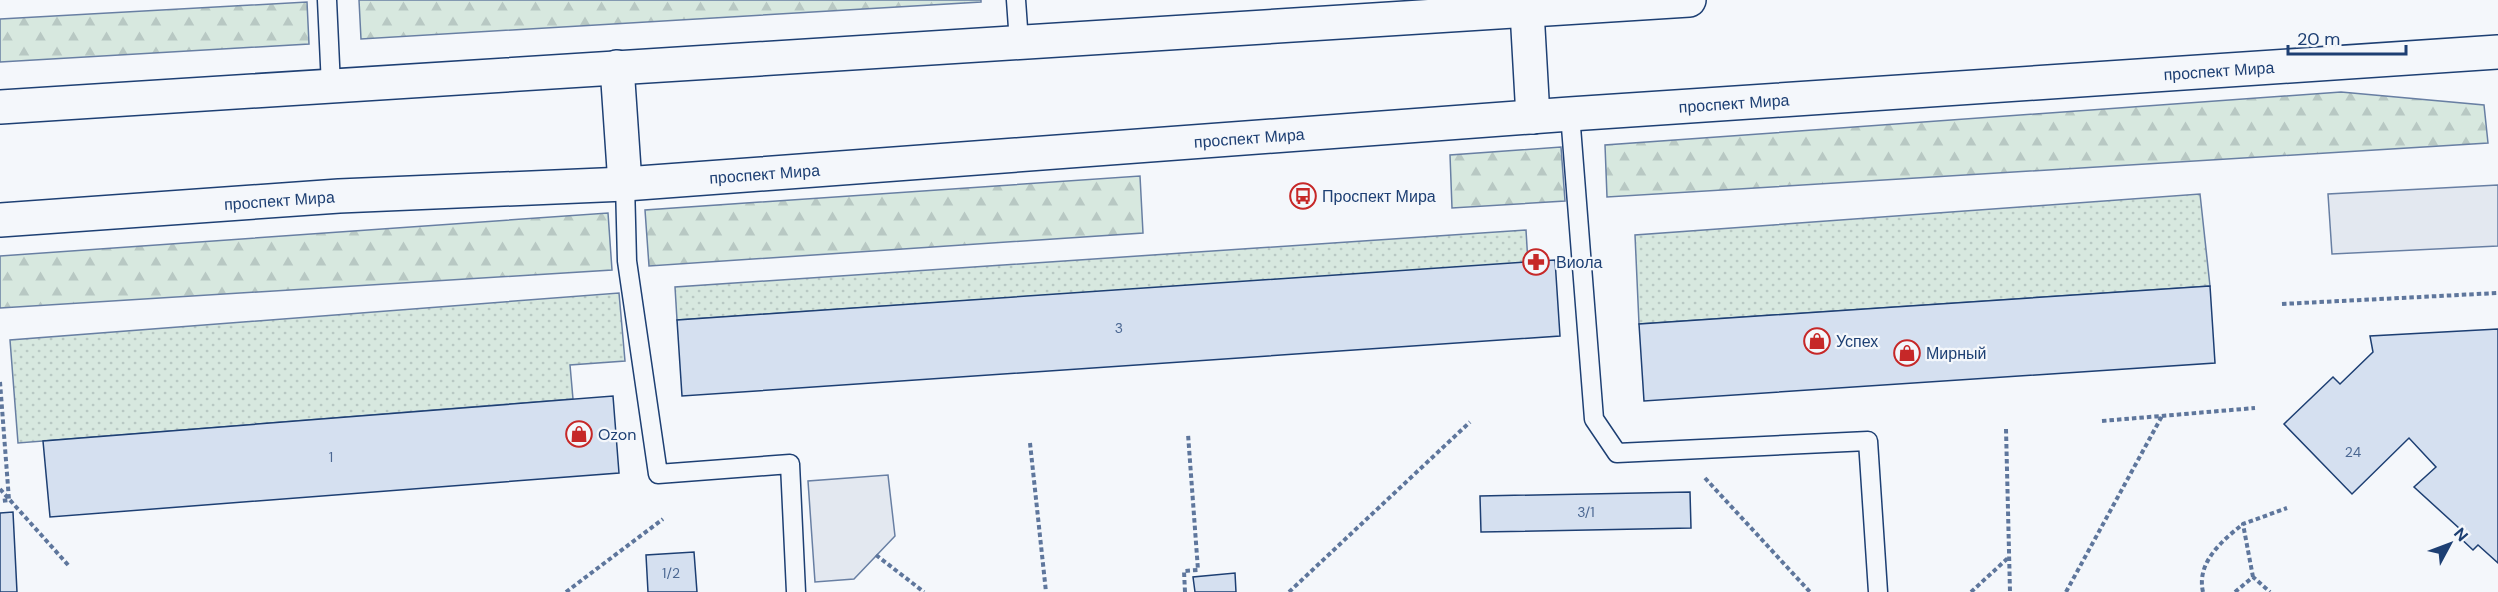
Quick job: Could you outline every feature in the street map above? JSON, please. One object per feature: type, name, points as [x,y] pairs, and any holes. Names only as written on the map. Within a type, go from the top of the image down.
[{"type":"main road","points":[[0,107],[1019,42],[1526,5],[1689,0]]},
{"type":"main road","points":[[1526,5],[1533,117]]},
{"type":"main road","name":"проспект Мира","points":[[0,220],[339,196],[625,184],[1570,114],[2498,52]]},
{"type":"main road","points":[[617,67],[625,184]]},
{"type":"lane","points":[[327,0],[331,86]]},
{"type":"lane","points":[[1016,0],[1019,42]]},
{"type":"lane","points":[[1570,114],[1594,419],[1617,453],[1868,441],[1878,592]]},
{"type":"lane","points":[[625,184],[627,261],[658,474],[790,464],[796,592]]},
{"type":"path","points":[[2282,304],[2498,293]]},
{"type":"path","points":[[0,382],[9,500]]},
{"type":"path","points":[[2102,421],[2256,408]]},
{"type":"path","points":[[2066,592],[2162,416]]},
{"type":"path","points":[[1289,592],[1470,422]]},
{"type":"path","points":[[2006,429],[2010,592]]},
{"type":"path","points":[[1185,592],[1184,571],[1198,570],[1188,434]]},
{"type":"path","points":[[1030,443],[1047,592]]},
{"type":"path","points":[[1680,450],[1810,592]]},
{"type":"path","points":[[0,489],[69,566]]},
{"type":"path","points":[[0,501],[9,500]]},
{"type":"path","points":[[2203,592],[2205,568],[2217,544],[2243,524],[2288,508]]},
{"type":"path","points":[[566,592],[663,519]]},
{"type":"path","points":[[2243,524],[2253,577],[2270,592]]},
{"type":"path","points":[[876,555],[924,592]]},
{"type":"path","points":[[1971,592],[2009,558]]},
{"type":"path","points":[[2235,592],[2253,577]]},
{"type":"green space","points":[[359,0],[981,0],[981,2],[361,39]]},
{"type":"green space","points":[[307,2],[309,44],[0,62],[0,19]]},
{"type":"green space","points":[[2341,92],[2484,105],[2488,143],[1607,197],[1605,145]]},
{"type":"green space","points":[[1561,147],[1565,201],[1452,208],[1450,155]]},
{"type":"green space","points":[[1140,176],[1143,233],[649,266],[645,210]]},
{"type":"green space","points":[[2200,194],[2210,286],[1639,324],[1635,235]]},
{"type":"green space","points":[[608,213],[612,270],[0,308],[0,256]]},
{"type":"green space","points":[[1526,230],[1528,263],[677,320],[675,287]]},
{"type":"green space","points":[[619,293],[625,361],[570,365],[573,399],[18,443],[10,340]]},
{"type":"shaded area","points":[[2498,185],[2498,246],[2332,254],[2328,194]]},
{"type":"shaded area","points":[[888,475],[895,536],[854,579],[815,582],[808,481]]},
{"type":"building","points":[[1555,260],[1560,336],[682,396],[677,320]]},
{"type":"building","points":[[2210,286],[2215,363],[1644,401],[1639,324]]},
{"type":"building","points":[[2498,329],[2498,563],[2478,545],[2473,550],[2455,533],[2460,529],[2414,487],[2436,467],[2409,438],[2352,494],[2284,424],[2333,377],[2340,384],[2373,352],[2370,336]]},
{"type":"building","points":[[613,396],[619,473],[50,517],[43,441]]},
{"type":"building","points":[[1690,492],[1691,528],[1481,532],[1480,496]]},
{"type":"building","points":[[13,512],[17,592],[0,592],[0,513]]},
{"type":"building","points":[[694,552],[697,592],[648,592],[646,555]]},
{"type":"building","points":[[1235,573],[1236,592],[1195,592],[1193,577]]},
{"type":"place","name":"Проспект Мира","points":[[1303,196]]},
{"type":"place","name":"Виола","points":[[1536,262]]},
{"type":"place","name":"Успех","points":[[1817,341]]},
{"type":"place","name":"Мирный","points":[[1907,353]]},
{"type":"place","name":"Ozon","points":[[579,434]]}]
